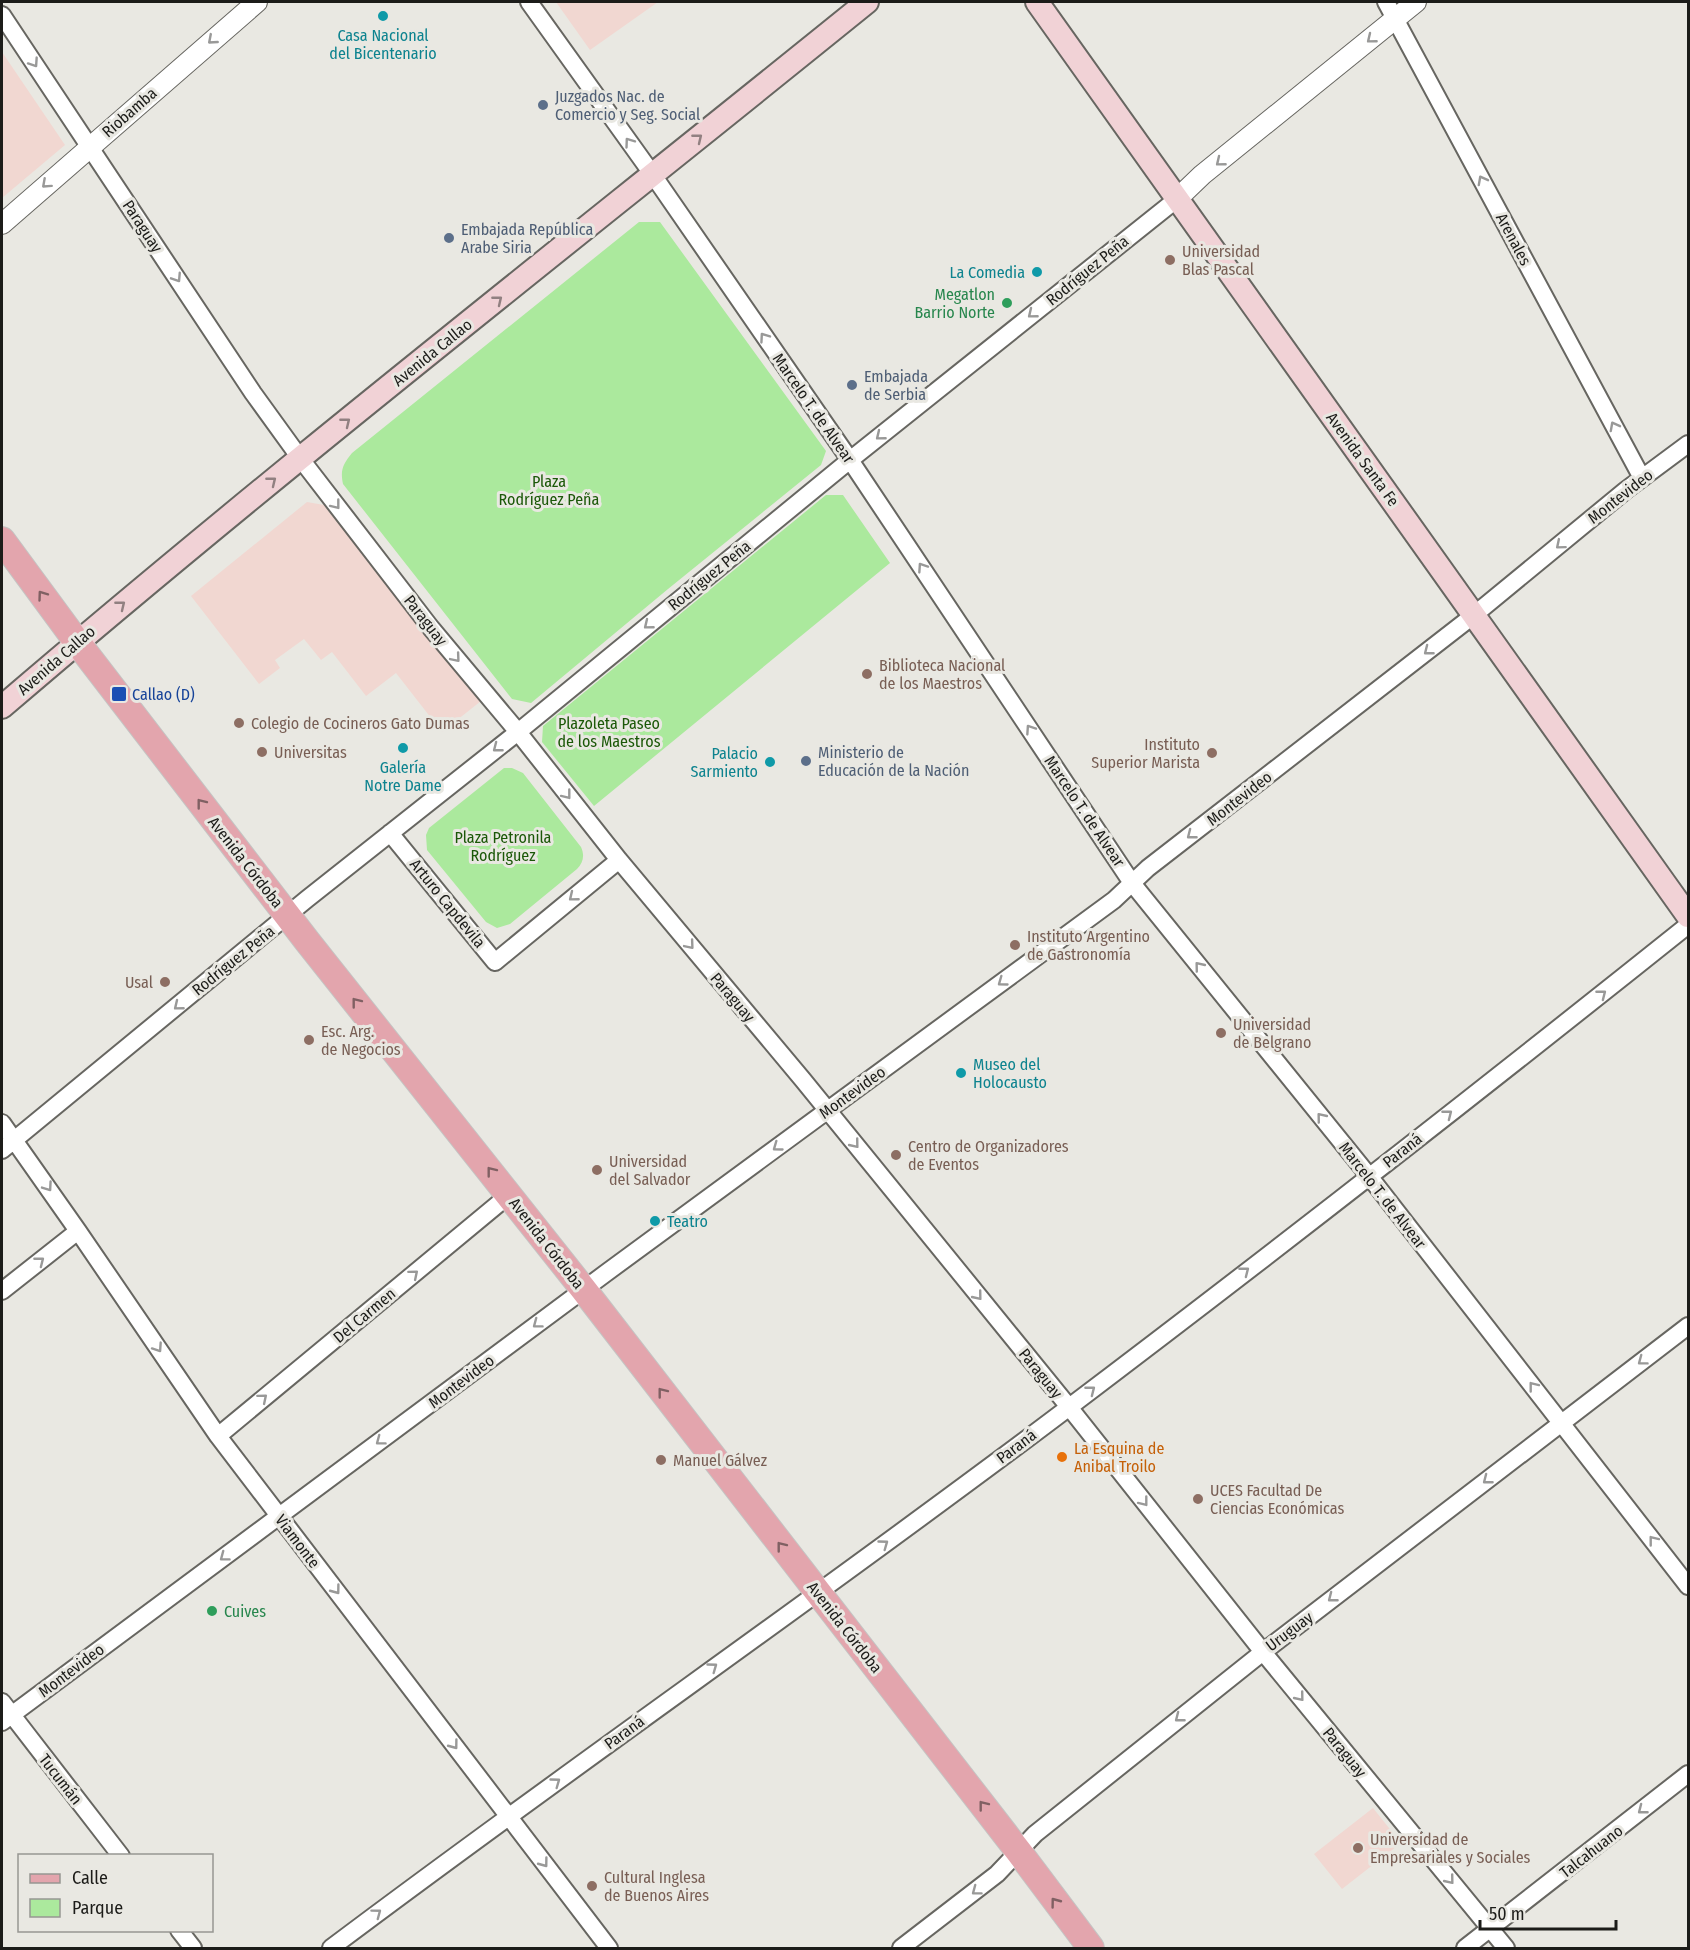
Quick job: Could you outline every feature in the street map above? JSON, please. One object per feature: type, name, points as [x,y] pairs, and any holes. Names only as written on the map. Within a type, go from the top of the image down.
[{"type":"main road","name":"Avenida Callao","points":[[2,707],[76,642],[300,458],[867,2]]},
{"type":"main road","name":"Avenida Santa Fe","points":[[1037,2],[1689,916]]},
{"type":"main road","name":"Avenida Córdoba","points":[[2,540],[76,642],[584,1290],[1091,1948]]},
{"type":"street","name":"Riobamba","points":[[2,224],[257,2]]},
{"type":"street","name":"Marcelo T. de Alvear","points":[[529,2],[653,175],[850,460],[1132,883],[1369,1176],[1689,1586]]},
{"type":"street","name":"Rodríguez Peña","points":[[8,1145],[850,460],[1177,199],[1390,10],[1416,2]]},
{"type":"street","name":"Arenales","points":[[1390,10],[1642,478]]},
{"type":"street","name":"Paraguay","points":[[2,15],[253,393],[431,628],[518,732],[619,860],[803,1080],[1069,1407],[1263,1652],[1506,1948]]},
{"type":"street","name":"Montevideo","points":[[5,1713],[279,1516],[1114,900],[1148,868],[1474,615],[1642,478],[1689,444]]},
{"type":"street","name":"Arturo Capdevila","points":[[390,833],[495,962],[619,860]]},
{"type":"street","name":"Paraná","points":[[331,1948],[508,1816],[1069,1407],[1689,925]]},
{"type":"street","name":"Viamonte","points":[[2,1123],[8,1145],[78,1231],[218,1436],[609,1948]]},
{"type":"street","name":"Del Carmen","points":[[218,1436],[509,1195]]},
{"type":"street","points":[[2,1291],[78,1231]]},
{"type":"street","name":"Uruguay","points":[[900,1948],[997,1874],[1048,1823],[1263,1652],[1689,1326]]},
{"type":"street","name":"Tucumán","points":[[5,1713],[119,1854]]},
{"type":"street","name":"Talcahuano","points":[[1465,1948],[1689,1774]]},
{"type":"street","points":[[181,1932],[193,1948]]},
{"type":"shaded area","points":[[556,2],[658,2],[590,50]]},
{"type":"shaded area","points":[[2,52],[65,145],[2,198]]},
{"type":"shaded area","points":[[307,502],[324,505],[481,701],[442,732],[396,673],[366,696],[332,652],[321,660],[304,639],[275,660],[280,668],[259,684],[191,596]]},
{"type":"shaded area","name":"Universidad de Empresariales y Sociales","points":[[1373,1808],[1401,1843],[1342,1889],[1314,1854]]},
{"type":"green space","name":"Plaza Rodríguez Peña","points":[[639,222],[660,222],[826,451],[821,465],[531,703],[512,699],[343,484],[343,467],[352,453]]},
{"type":"green space","name":"Plazoleta Paseo de los Maestros","points":[[826,495],[843,495],[890,563],[594,806],[542,742],[543,726]]},
{"type":"green space","name":"Plaza Petronila Rodríguez","points":[[504,768],[512,768],[523,773],[581,847],[583,856],[577,869],[510,924],[497,928],[486,922],[427,850],[426,835],[429,828]]},
{"type":"place","name":"Casa Nacional del Bicentenario","points":[[383,16]]},
{"type":"place","name":"Juzgados Nac. de Comercio y Seg. Social","points":[[543,105]]},
{"type":"place","name":"Embajada República Arabe Siria","points":[[449,238]]},
{"type":"place","name":"Universidad Blas Pascal","points":[[1170,260]]},
{"type":"place","name":"La Comedia","points":[[1037,272]]},
{"type":"place","name":"Megatlon Barrio Norte","points":[[1007,303]]},
{"type":"place","name":"Embajada de Serbia","points":[[852,385]]},
{"type":"place","name":"Biblioteca Nacional de los Maestros","points":[[867,674]]},
{"type":"place","name":"Callao (D)","points":[[119,694]]},
{"type":"place","name":"Colegio de Cocineros Gato Dumas","points":[[239,723]]},
{"type":"place","name":"Galería Notre Dame","points":[[403,748]]},
{"type":"place","name":"Universitas","points":[[262,752]]},
{"type":"place","name":"Instituto Superior Marista","points":[[1212,753]]},
{"type":"place","name":"Ministerio de Educación de la Nación","points":[[806,761]]},
{"type":"place","name":"Palacio Sarmiento","points":[[770,762]]},
{"type":"place","name":"Instituto Argentino de Gastronomía","points":[[1015,945]]},
{"type":"place","name":"Usal","points":[[165,982]]},
{"type":"place","name":"Universidad de Belgrano","points":[[1221,1033]]},
{"type":"place","name":"Esc. Arg. de Negocios","points":[[309,1040]]},
{"type":"place","name":"Museo del Holocausto","points":[[961,1073]]},
{"type":"place","name":"Centro de Organizadores de Eventos","points":[[896,1155]]},
{"type":"place","name":"Universidad del Salvador","points":[[597,1170]]},
{"type":"place","name":"Teatro","points":[[655,1221]]},
{"type":"place","name":"La Esquina de Anibal Troilo","points":[[1062,1457]]},
{"type":"place","name":"Manuel Gálvez","points":[[661,1460]]},
{"type":"place","name":"UCES Facultad De Ciencias Económicas","points":[[1198,1499]]},
{"type":"place","name":"Cuives","points":[[212,1611]]},
{"type":"place","name":"Universidad de Empresariales y Sociales","points":[[1358,1848]]},
{"type":"place","name":"Cultural Inglesa de Buenos Aires","points":[[592,1886]]}]
